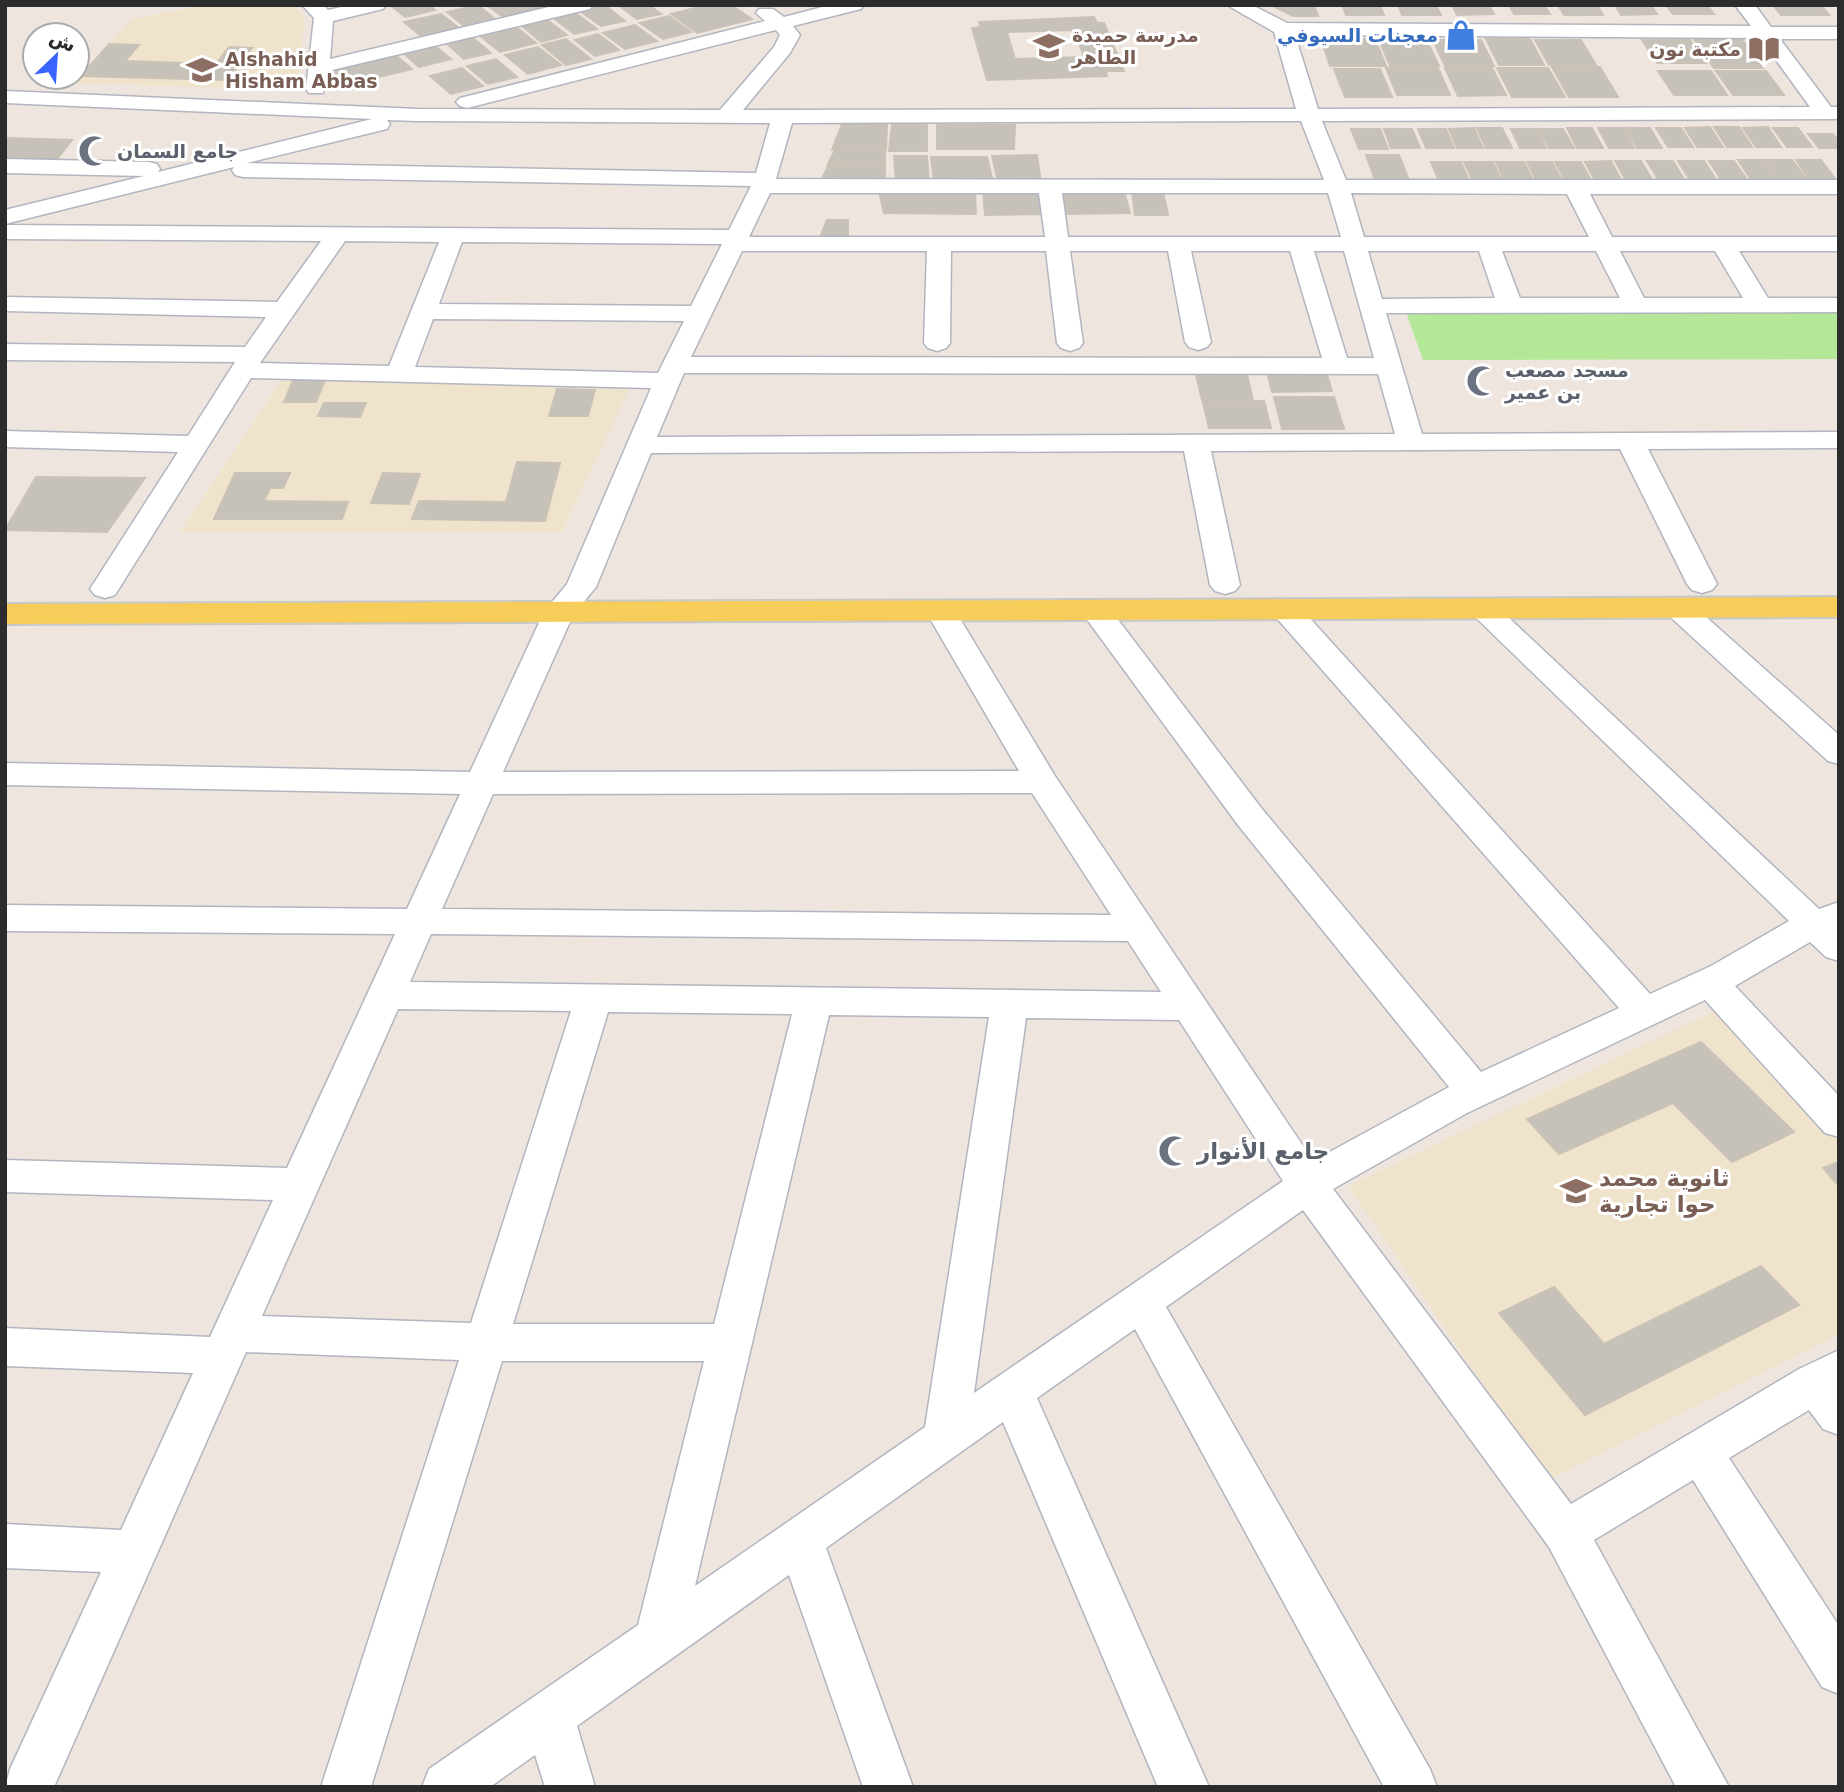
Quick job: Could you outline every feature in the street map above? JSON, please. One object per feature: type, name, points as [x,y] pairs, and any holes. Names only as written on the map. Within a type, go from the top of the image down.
[{"type":"main road","points":[[5,614],[1225,585],[1702,584],[1838,601]]},
{"type":"main road","points":[[5,589],[570,599],[940,610],[1677,607],[1838,601]]},
{"type":"street","points":[[312,110],[320,67],[318,11],[376,5]]},
{"type":"street","points":[[320,67],[583,5]]},
{"type":"street","points":[[726,117],[783,50],[790,36],[781,23],[754,5]]},
{"type":"street","points":[[5,217],[854,5]]},
{"type":"street","points":[[1237,5],[1283,29],[1839,33]]},
{"type":"street","points":[[1745,5],[1832,113]]},
{"type":"street","points":[[1283,29],[1309,115],[1338,187],[1411,443]]},
{"type":"street","points":[[5,97],[418,115],[783,117],[1832,113]]},
{"type":"street","points":[[28,1787],[481,783],[642,445],[671,373],[763,183],[783,117]]},
{"type":"street","points":[[5,166],[1050,187],[1839,187]]},
{"type":"street","points":[[1050,187],[1055,244],[1070,343]]},
{"type":"street","points":[[1574,187],[1636,306]]},
{"type":"street","points":[[5,232],[453,235],[939,244],[1839,244]]},
{"type":"street","points":[[105,589],[247,362],[338,234]]},
{"type":"street","points":[[399,374],[453,235]]},
{"type":"street","points":[[937,343],[939,244]]},
{"type":"street","points":[[1178,244],[1198,342]]},
{"type":"street","points":[[1300,244],[1333,354]]},
{"type":"street","points":[[1488,244],[1510,306]]},
{"type":"street","points":[[1723,244],[1760,306]]},
{"type":"street","points":[[5,304],[286,310]]},
{"type":"street","points":[[1372,306],[1839,305]]},
{"type":"street","points":[[425,311],[700,314]]},
{"type":"street","points":[[792,344],[1264,342]]},
{"type":"street","points":[[1303,342],[1333,354],[1388,366]]},
{"type":"street","points":[[5,352],[247,362],[399,374],[671,373],[1333,354]]},
{"type":"street","points":[[5,439],[195,444]]},
{"type":"street","points":[[642,445],[1839,440]]},
{"type":"street","points":[[1630,441],[1702,584]]},
{"type":"street","points":[[1196,444],[1225,585]]},
{"type":"street","points":[[1677,607],[1839,753]]},
{"type":"street","points":[[447,1787],[1307,1185],[1363,1149],[1475,1092],[1644,1012],[1830,929],[1481,608]]},
{"type":"street","points":[[1285,609],[1644,1012]]},
{"type":"street","points":[[940,610],[1042,782],[1307,1185],[1565,1532],[1704,1787]]},
{"type":"street","points":[[1094,610],[1250,817],[1475,1092]]},
{"type":"street","points":[[5,774],[481,783],[1042,782]]},
{"type":"street","points":[[5,918],[1138,928]]},
{"type":"street","points":[[1710,982],[1839,1122]]},
{"type":"street","points":[[385,995],[1189,1006]]},
{"type":"street","points":[[346,1787],[594,998]]},
{"type":"street","points":[[658,1640],[814,1001]]},
{"type":"street","points":[[946,1438],[1010,1003]]},
{"type":"street","points":[[5,1176],[299,1185]]},
{"type":"street","points":[[1142,1301],[1412,1787]]},
{"type":"street","points":[[5,1347],[486,1342],[731,1343]]},
{"type":"street","points":[[1565,1532],[1700,1451],[1830,1389]]},
{"type":"street","points":[[1012,1391],[1184,1787]]},
{"type":"street","points":[[1700,1451],[1839,1671]]},
{"type":"street","points":[[800,1540],[888,1787]]},
{"type":"street","points":[[5,1546],[134,1552]]},
{"type":"street","points":[[549,1716],[570,1787]]},
{"type":"shaded area","points":[[205,5],[294,5],[305,20],[296,90],[91,84],[91,63],[132,19]]},
{"type":"shaded area","points":[[284,377],[631,386],[561,533],[180,531]]},
{"type":"shaded area","points":[[1721,1008],[1839,1133],[1839,1334],[1548,1480],[1348,1186]]},
{"type":"green space","points":[[1839,310],[1839,359],[1423,360],[1406,312]]},
{"type":"building","points":[[390,5],[429,5],[435,10],[405,17]]},
{"type":"building","points":[[478,5],[496,20],[465,27],[447,12]]},
{"type":"building","points":[[487,5],[537,5],[542,9],[504,18]]},
{"type":"building","points":[[605,5],[625,21],[601,26],[580,11]]},
{"type":"building","points":[[618,5],[649,5],[661,14],[637,19]]},
{"type":"building","points":[[707,5],[731,5],[752,19],[697,33],[671,14]]},
{"type":"building","points":[[1271,5],[1314,5],[1318,16],[1293,16]]},
{"type":"building","points":[[1342,5],[1380,5],[1384,15],[1346,15]]},
{"type":"building","points":[[1398,5],[1436,5],[1441,15],[1402,15]]},
{"type":"building","points":[[1452,5],[1489,5],[1494,14],[1457,15]]},
{"type":"building","points":[[1509,5],[1544,5],[1550,14],[1514,14]]},
{"type":"building","points":[[1558,5],[1597,5],[1603,15],[1564,15]]},
{"type":"building","points":[[1615,5],[1651,5],[1657,14],[1621,15]]},
{"type":"building","points":[[1666,5],[1707,5],[1714,14],[1673,14]]},
{"type":"building","points":[[1773,5],[1821,5],[1829,15],[1781,15]]},
{"type":"building","points":[[574,12],[597,29],[574,34],[552,17]]},
{"type":"building","points":[[441,14],[459,28],[422,37],[404,22]]},
{"type":"building","points":[[669,16],[691,32],[663,39],[640,23]]},
{"type":"building","points":[[1094,17],[1097,23],[1104,23],[1124,71],[1106,71],[1107,76],[987,80],[972,28],[981,27],[979,22]],"holes":[[[1074,30],[1084,57],[1015,59],[1007,32]]]},
{"type":"building","points":[[546,19],[567,35],[541,42],[521,25]]},
{"type":"building","points":[[635,25],[657,41],[625,49],[603,33]]},
{"type":"building","points":[[515,26],[536,43],[500,52],[479,35]]},
{"type":"building","points":[[598,34],[619,50],[595,56],[575,40]]},
{"type":"building","points":[[472,37],[491,53],[464,59],[446,43]]},
{"type":"building","points":[[566,39],[591,59],[566,65],[542,45]]},
{"type":"building","points":[[1321,39],[1375,39],[1386,66],[1330,66]]},
{"type":"building","points":[[1379,39],[1426,39],[1439,66],[1390,66]]},
{"type":"building","points":[[1486,39],[1530,39],[1544,65],[1499,65]]},
{"type":"building","points":[[1694,39],[1742,39],[1763,68],[1714,68]]},
{"type":"building","points":[[1433,40],[1481,40],[1494,66],[1445,66]]},
{"type":"building","points":[[1535,40],[1581,40],[1596,65],[1549,65]]},
{"type":"building","points":[[1642,40],[1690,40],[1706,63],[1657,63]]},
{"type":"building","points":[[109,44],[139,45],[125,61],[216,64],[229,47],[252,48],[228,80],[91,76],[91,65]]},
{"type":"building","points":[[434,45],[451,59],[419,67],[402,52]]},
{"type":"building","points":[[538,47],[561,65],[528,74],[505,55]]},
{"type":"building","points":[[393,53],[412,69],[330,89],[336,67]]},
{"type":"building","points":[[496,59],[517,77],[488,84],[467,66]]},
{"type":"building","points":[[1552,67],[1600,67],[1618,97],[1569,97]]},
{"type":"building","points":[[462,68],[483,86],[451,94],[430,76]]},
{"type":"building","points":[[1386,68],[1438,68],[1450,95],[1397,95]]},
{"type":"building","points":[[1445,68],[1492,68],[1506,95],[1458,96]]},
{"type":"building","points":[[1497,68],[1548,68],[1565,97],[1512,97]]},
{"type":"building","points":[[1334,69],[1380,69],[1392,97],[1345,97]]},
{"type":"building","points":[[1658,71],[1711,71],[1727,95],[1674,95]]},
{"type":"building","points":[[1716,71],[1766,71],[1784,95],[1733,95]]},
{"type":"building","points":[[842,124],[887,124],[886,150],[832,150]]},
{"type":"building","points":[[927,124],[927,151],[889,151],[892,125]]},
{"type":"building","points":[[937,125],[1015,125],[1014,149],[937,149]]},
{"type":"building","points":[[1710,127],[1723,147],[1697,147],[1685,128]]},
{"type":"building","points":[[1714,127],[1739,127],[1752,147],[1727,147]]},
{"type":"building","points":[[1768,127],[1781,147],[1756,147],[1743,128]]},
{"type":"building","points":[[1474,128],[1483,148],[1457,148],[1449,129]]},
{"type":"building","points":[[1477,128],[1502,128],[1512,148],[1486,148]]},
{"type":"building","points":[[1567,128],[1592,128],[1603,148],[1577,148]]},
{"type":"building","points":[[1598,128],[1623,128],[1634,148],[1609,148]]},
{"type":"building","points":[[1625,128],[1650,128],[1662,148],[1637,148]]},
{"type":"building","points":[[1656,128],[1681,128],[1693,147],[1668,147]]},
{"type":"building","points":[[1773,128],[1798,128],[1812,147],[1787,147]]},
{"type":"building","points":[[1351,129],[1380,129],[1388,149],[1359,149]]},
{"type":"building","points":[[1384,129],[1412,129],[1420,148],[1391,148]]},
{"type":"building","points":[[1418,129],[1446,129],[1454,148],[1426,148]]},
{"type":"building","points":[[1511,129],[1536,129],[1546,148],[1520,148]]},
{"type":"building","points":[[1538,129],[1563,129],[1574,148],[1549,148]]},
{"type":"building","points":[[1808,134],[1833,134],[1839,141],[1839,148],[1819,148]]},
{"type":"building","points":[[5,138],[72,140],[54,163],[5,162]]},
{"type":"building","points":[[834,152],[885,152],[885,164],[828,164]]},
{"type":"building","points":[[1037,155],[1041,183],[998,182],[992,156]]},
{"type":"building","points":[[1366,155],[1399,155],[1409,180],[1375,180]]},
{"type":"building","points":[[894,156],[927,156],[929,183],[896,183]]},
{"type":"building","points":[[931,157],[987,157],[993,182],[934,182]]},
{"type":"building","points":[[1738,160],[1764,160],[1778,181],[1752,181]]},
{"type":"building","points":[[1766,160],[1792,160],[1807,180],[1780,181]]},
{"type":"building","points":[[1796,160],[1821,160],[1836,180],[1810,181]]},
{"type":"building","points":[[1611,161],[1622,182],[1596,182],[1585,162]]},
{"type":"building","points":[[1615,161],[1641,161],[1653,181],[1627,182]]},
{"type":"building","points":[[1647,161],[1673,161],[1685,181],[1659,181]]},
{"type":"building","points":[[1678,161],[1704,161],[1717,181],[1691,182]]},
{"type":"building","points":[[1709,161],[1734,161],[1748,181],[1722,181]]},
{"type":"building","points":[[1431,162],[1461,162],[1470,183],[1440,183]]},
{"type":"building","points":[[1464,162],[1493,162],[1503,183],[1474,183]]},
{"type":"building","points":[[1496,162],[1524,162],[1534,182],[1505,182]]},
{"type":"building","points":[[1527,162],[1552,162],[1563,182],[1537,182]]},
{"type":"building","points":[[1555,162],[1581,162],[1592,182],[1566,182]]},
{"type":"building","points":[[885,165],[885,181],[821,181],[828,166]]},
{"type":"building","points":[[975,191],[976,214],[884,213],[879,192]]},
{"type":"building","points":[[1037,191],[1044,214],[985,215],[983,192]]},
{"type":"building","points":[[1056,191],[1124,191],[1130,213],[1063,214]]},
{"type":"building","points":[[1163,191],[1168,215],[1135,215],[1132,192]]},
{"type":"building","points":[[827,220],[848,220],[848,240],[819,240]]},
{"type":"building","points":[[1266,368],[1325,368],[1332,391],[1272,392]]},
{"type":"building","points":[[1195,370],[1246,370],[1253,400],[1202,400]]},
{"type":"building","points":[[293,380],[325,380],[316,402],[284,402]]},
{"type":"building","points":[[557,389],[595,390],[588,416],[549,416]]},
{"type":"building","points":[[1274,397],[1334,397],[1344,429],[1282,429]]},
{"type":"building","points":[[1264,401],[1271,428],[1209,428],[1203,402]]},
{"type":"building","points":[[324,403],[366,403],[360,417],[318,416]]},
{"type":"building","points":[[517,462],[560,463],[545,521],[412,519],[419,501],[506,502]]},
{"type":"building","points":[[235,473],[290,473],[283,488],[270,488],[264,501],[348,502],[342,519],[214,519]]},
{"type":"building","points":[[383,473],[420,474],[409,504],[371,503]]},
{"type":"building","points":[[36,477],[145,478],[107,532],[5,530]]},
{"type":"building","points":[[1701,1042],[1794,1132],[1732,1162],[1673,1103],[1559,1154],[1527,1119]]},
{"type":"building","points":[[1839,1162],[1839,1186],[1823,1168]]},
{"type":"building","points":[[1761,1266],[1799,1305],[1585,1415],[1499,1313],[1554,1287],[1604,1344]]},
{"type":"place","name":"معجنات السيوفي","points":[[1461,35]]},
{"type":"place","name":"مدرسة حميدة الطاهر","points":[[1049,46]]},
{"type":"place","name":"مكتبة نون","points":[[1764,49]]},
{"type":"place","name":"Alshahid Hisham Abbas","points":[[202,70]]},
{"type":"place","name":"جامع السمان","points":[[94,151]]},
{"type":"place","name":"مسجد مصعب بن عمير","points":[[1482,381]]},
{"type":"place","name":"جامع الأنوار","points":[[1174,1151]]},
{"type":"place","name":"ثانوية محمد حوا تجارية","points":[[1576,1191]]}]
